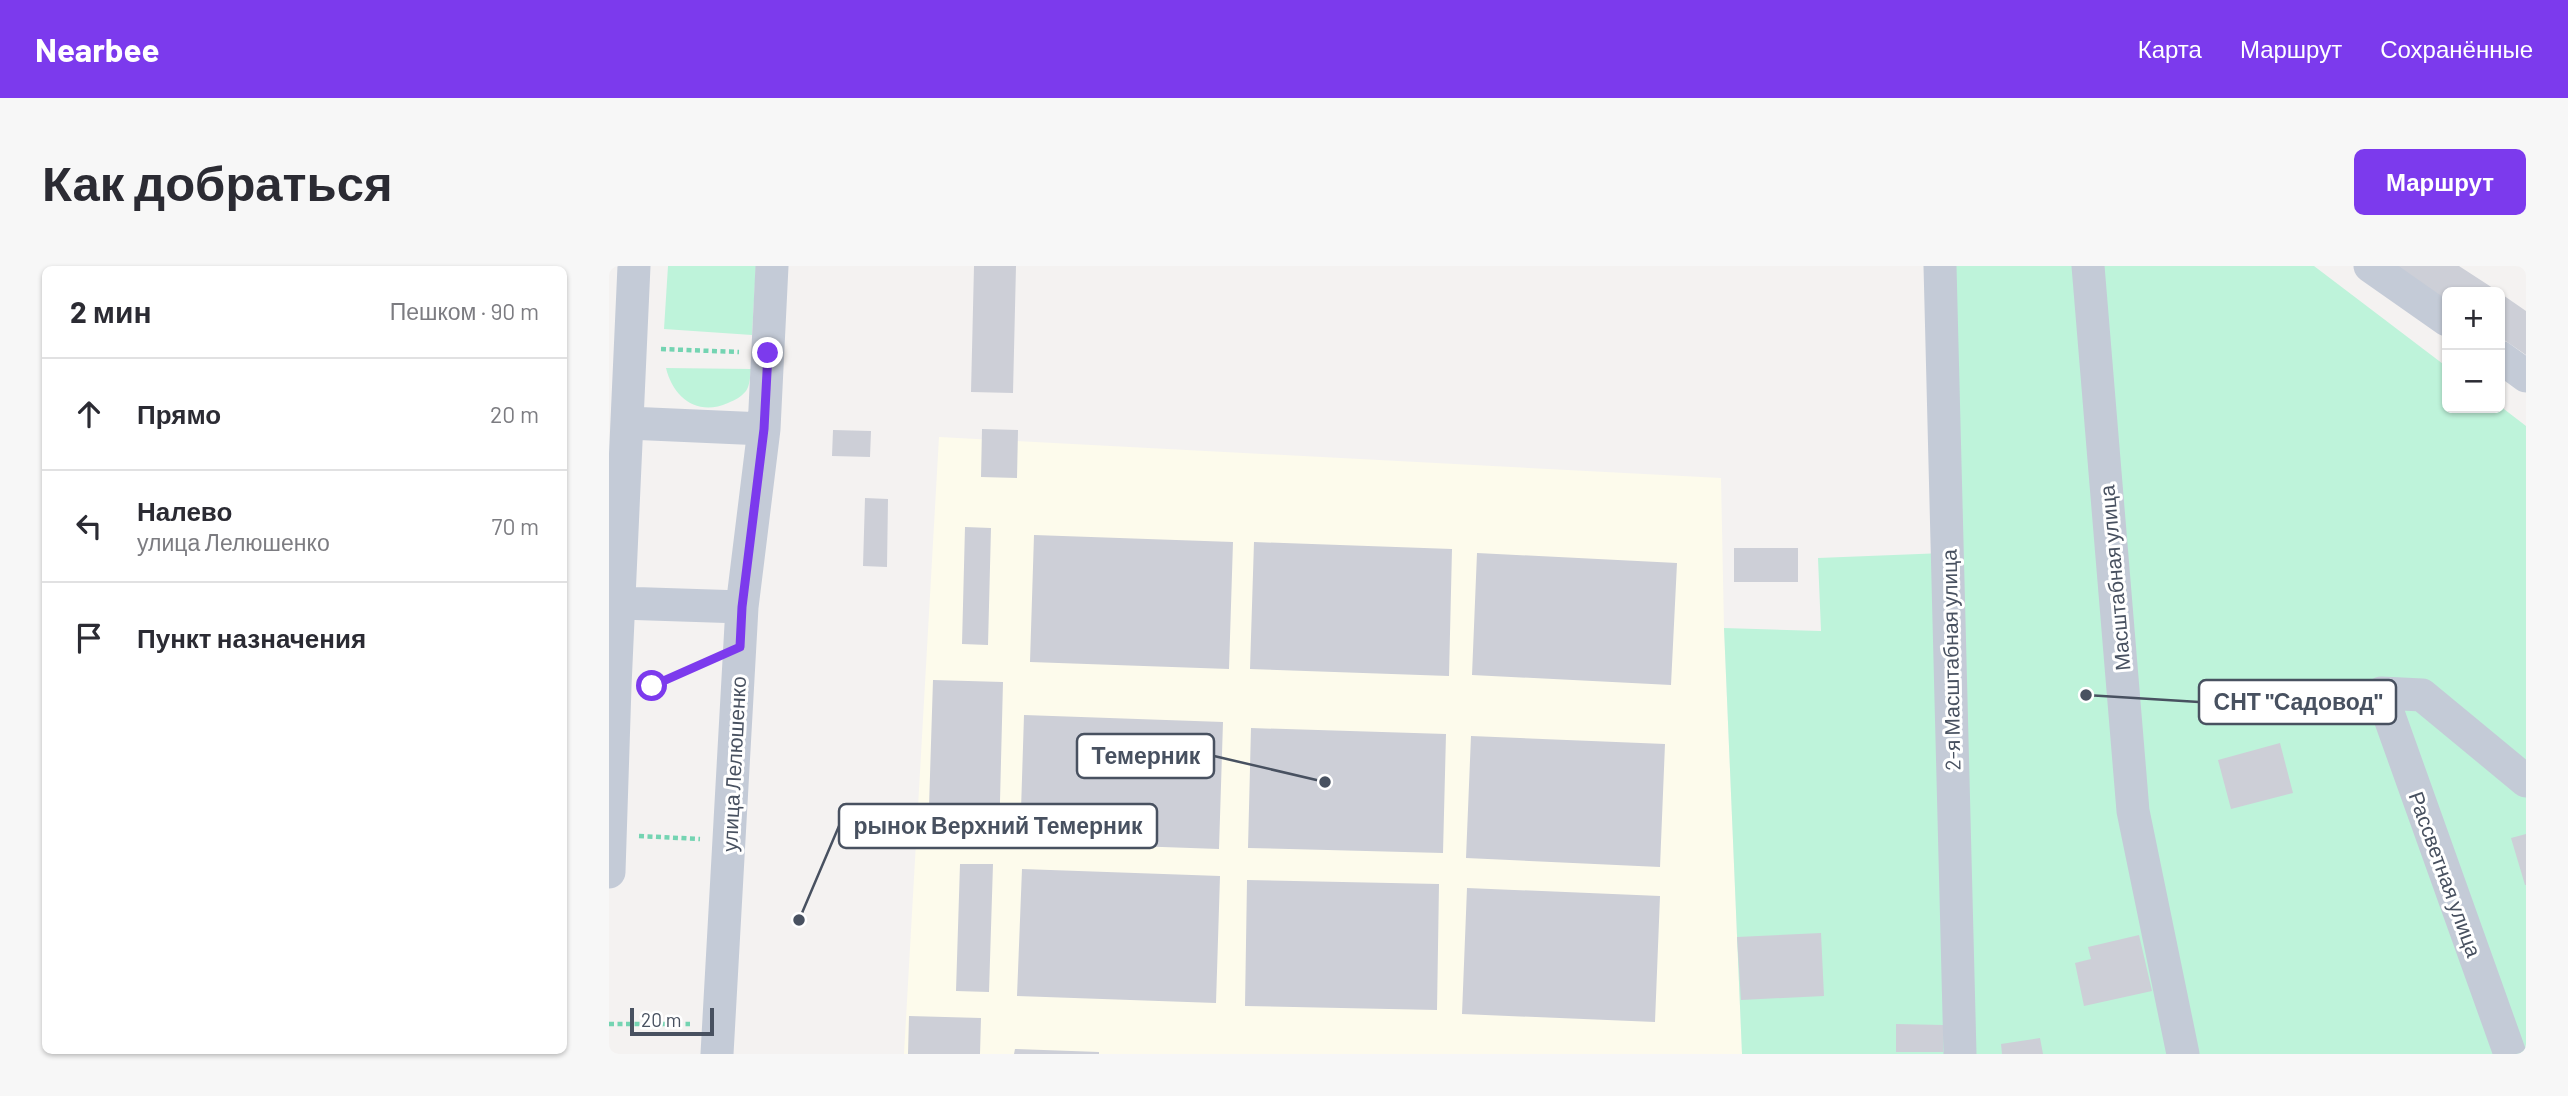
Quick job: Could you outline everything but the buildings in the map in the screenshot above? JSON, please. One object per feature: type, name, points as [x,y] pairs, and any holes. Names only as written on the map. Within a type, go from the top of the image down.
[{"type":"street","points":[[609,872],[634,266]]},
{"type":"street","name":"улица Лелюшенко","points":[[718,1039],[742,607],[764,429],[772,266]]},
{"type":"street","name":"2-я Масштабная улица","points":[[1940,266],[1959,1054]]},
{"type":"street","name":"Масштабная улица","points":[[2088,266],[2133,811],[2183,1054]]},
{"type":"street","points":[[2370,266],[2442,316]]},
{"type":"street","points":[[2505,361],[2526,376]]},
{"type":"street","points":[[628,423],[764,429]]},
{"type":"street","points":[[620,603],[742,607]]},
{"type":"street","name":"Рассветная улица","points":[[2511,1054],[2381,693],[2422,695],[2526,781]]},
{"type":"path","points":[[631,348],[768,353]]},
{"type":"path","points":[[615,686],[652,686],[740,647]]},
{"type":"path","points":[[610,835],[729,841]]},
{"type":"path","points":[[609,1024],[718,1039]]},
{"type":"shaded area","points":[[939,437],[1721,478],[1724,628],[1742,1054],[904,1054]]},
{"type":"green space","points":[[668,266],[756,266],[752,335],[664,329]]},
{"type":"green space","points":[[1924,266],[2314,266],[2442,363],[2442,413],[2505,413],[2505,410],[2526,426],[2526,1054],[1742,1054],[1724,628],[1821,631],[1818,558],[1944,553]]},
{"type":"green space","points":[[666,368],[751,369],[748,386],[742,395],[717,407],[706,408],[688,402],[681,396],[674,388]]},
{"type":"place","name":"СНТ \"Садовод\"","points":[[2086,695]]},
{"type":"place","name":"Темерник","points":[[1325,782]]},
{"type":"place","name":"рынок Верхний Темерник","points":[[799,920]]},
{"type":"route","points":[[652,686],[740,647],[742,607],[764,429],[768,353]]}]
